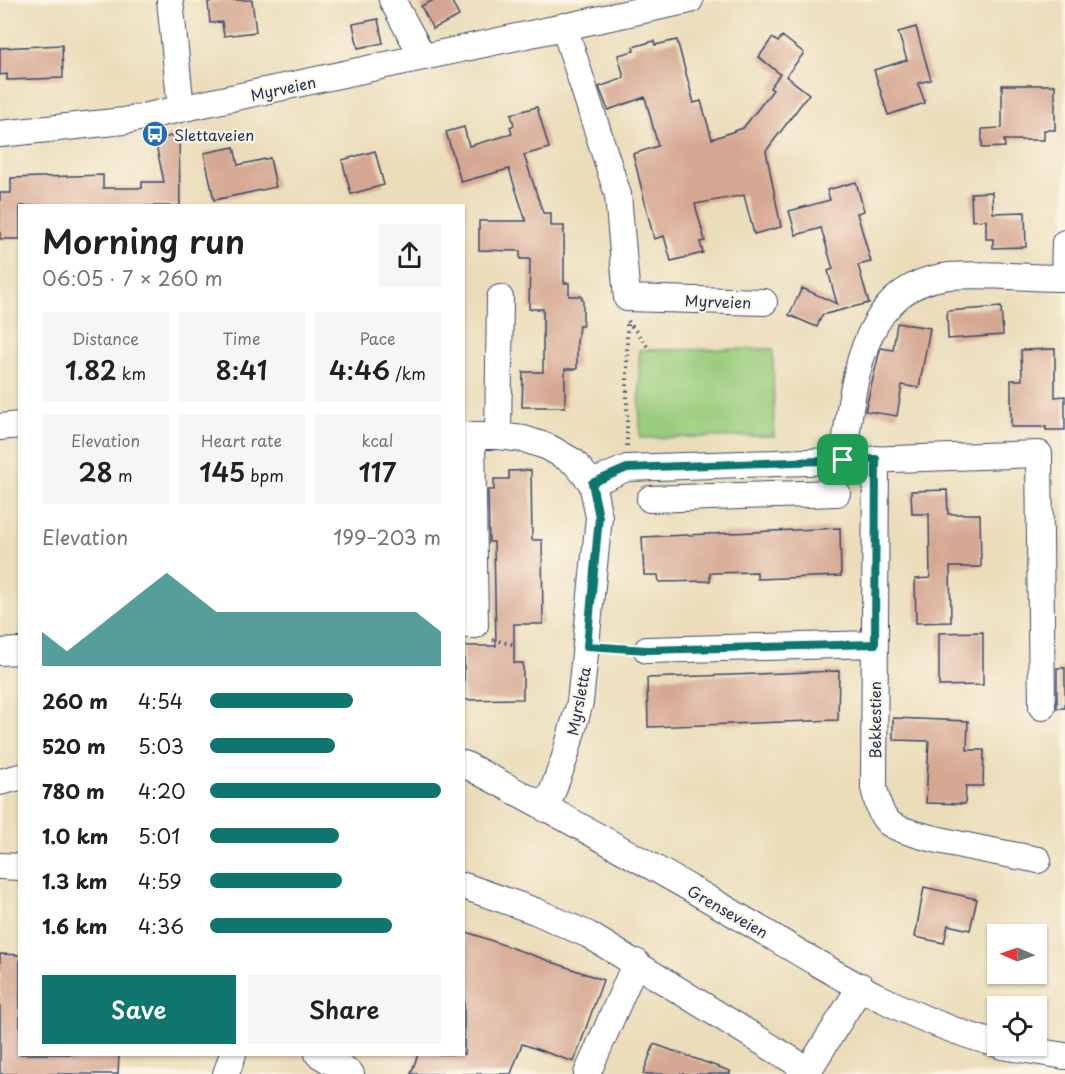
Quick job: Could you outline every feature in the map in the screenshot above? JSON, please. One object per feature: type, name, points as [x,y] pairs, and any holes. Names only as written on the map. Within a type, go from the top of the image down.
[{"type":"street","points":[[170,0],[181,109]]},
{"type":"street","points":[[392,0],[423,57]]},
{"type":"street","name":"Myrveien","points":[[0,134],[92,126],[181,109],[690,0]]},
{"type":"street","points":[[564,26],[618,195],[627,309]]},
{"type":"street","points":[[843,460],[852,397],[863,349],[886,305],[912,287],[948,276],[1064,278],[1065,243]]},
{"type":"street","points":[[498,436],[500,298]]},
{"type":"street","name":"Myrveien","points":[[627,309],[764,302]]},
{"type":"street","points":[[0,427],[18,425]]},
{"type":"street","points":[[465,625],[475,625],[468,436],[524,439],[548,447],[573,462],[592,483],[627,468],[1039,454],[1042,706]]},
{"type":"street","name":"Bekkestien","points":[[876,459],[874,788],[878,806],[888,823],[909,833],[1038,860]]},
{"type":"street","points":[[714,465],[716,497]]},
{"type":"street","name":"Myrsletta","points":[[546,809],[576,722],[587,646],[599,517],[592,483]]},
{"type":"street","points":[[650,499],[837,493]]},
{"type":"street","points":[[647,650],[875,644]]},
{"type":"street","points":[[0,652],[18,651]]},
{"type":"street","name":"Grenseveien","points":[[465,765],[861,986],[881,1000],[939,1026],[987,1041]]},
{"type":"street","points":[[0,782],[18,778]]},
{"type":"street","points":[[0,866],[18,867]]},
{"type":"street","points":[[465,886],[563,922],[636,962],[807,1072],[861,986]]},
{"type":"street","points":[[587,1074],[636,962]]},
{"type":"street","name":"Grenseveien","points":[[1047,1053],[1065,1056]]},
{"type":"street","points":[[226,1074],[232,1056]]},
{"type":"street","points":[[322,1056],[351,1074]]},
{"type":"path","points":[[627,309],[650,350]]},
{"type":"path","points":[[627,309],[627,468]]},
{"type":"path","points":[[587,646],[647,650]]},
{"type":"green space","points":[[773,349],[774,436],[640,438],[639,350]]},
{"type":"building","points":[[252,0],[256,32],[224,36],[222,22],[210,23],[208,2]]},
{"type":"building","points":[[434,0],[451,0],[459,16],[433,29],[421,6]]},
{"type":"building","points":[[378,19],[383,43],[358,48],[353,24]]},
{"type":"building","points":[[916,27],[931,80],[918,83],[925,103],[888,115],[874,70],[907,60],[898,32]]},
{"type":"building","points":[[782,36],[804,53],[786,76],[809,94],[766,151],[781,227],[754,234],[744,195],[695,204],[705,241],[700,242],[703,253],[671,261],[664,236],[654,239],[633,154],[658,146],[645,97],[608,110],[599,87],[624,78],[618,55],[634,51],[633,47],[654,41],[655,45],[677,40],[694,103],[701,101],[712,139],[743,128],[773,90],[770,88],[780,74],[759,57],[772,38],[778,42]]},
{"type":"building","points":[[62,45],[63,78],[7,80],[7,74],[0,75],[0,48]]},
{"type":"building","points":[[1002,85],[1055,85],[1055,130],[1044,130],[1044,140],[1004,140],[1005,147],[982,148],[982,129],[1002,128]]},
{"type":"building","points":[[537,107],[549,148],[524,155],[543,213],[551,213],[551,226],[564,226],[564,283],[569,283],[569,296],[581,296],[583,301],[583,326],[579,326],[577,342],[577,369],[565,369],[565,407],[522,407],[523,372],[543,372],[543,309],[529,309],[530,259],[520,259],[520,251],[479,250],[479,221],[526,221],[509,169],[461,182],[446,132],[464,127],[469,146],[512,134],[510,127],[514,125],[511,114]]},
{"type":"building","points":[[179,134],[180,204],[18,204],[18,239],[0,239],[0,193],[11,193],[11,178],[103,175],[103,188],[142,188],[142,182],[164,182],[155,140]]},
{"type":"building","points":[[234,147],[238,165],[270,158],[276,187],[214,200],[204,153]]},
{"type":"building","points":[[375,151],[384,185],[351,194],[342,160]]},
{"type":"building","points":[[856,182],[864,211],[857,213],[871,262],[858,265],[869,303],[822,315],[817,327],[789,315],[802,288],[837,304],[828,271],[833,269],[821,228],[796,235],[789,211],[830,200],[827,190]]},
{"type":"building","points":[[992,192],[993,213],[1025,212],[1026,247],[993,248],[993,239],[986,239],[986,220],[972,221],[971,193]]},
{"type":"building","points":[[1001,307],[1003,335],[948,339],[947,311]]},
{"type":"building","points":[[897,323],[930,328],[919,388],[902,385],[897,416],[865,411],[880,350],[881,348],[893,350]]},
{"type":"building","points":[[1055,349],[1055,397],[1065,396],[1065,430],[1046,430],[1046,427],[1011,427],[1011,380],[1022,380],[1021,350]]},
{"type":"building","points":[[531,470],[532,540],[542,540],[543,624],[514,624],[514,663],[523,663],[523,699],[465,700],[465,646],[496,646],[494,542],[489,542],[488,490],[494,490],[494,479],[509,479],[509,471]]},
{"type":"building","points":[[947,490],[948,514],[980,514],[981,567],[950,567],[951,622],[916,623],[915,579],[930,578],[929,514],[912,514],[911,491]]},
{"type":"building","points":[[840,528],[841,576],[757,579],[757,572],[710,573],[710,581],[659,582],[658,575],[644,575],[642,537]]},
{"type":"building","points":[[983,632],[983,685],[939,686],[939,633]]},
{"type":"building","points":[[1057,668],[1065,668],[1065,708],[1057,708]]},
{"type":"building","points":[[839,671],[838,720],[648,727],[647,678]]},
{"type":"building","points":[[893,718],[968,721],[967,750],[984,750],[983,786],[966,786],[965,804],[926,803],[929,741],[893,740]]},
{"type":"building","points":[[924,887],[977,899],[970,930],[948,925],[944,943],[915,937]]},
{"type":"building","points":[[465,931],[603,980],[574,1062],[522,1044],[511,1074],[411,1074],[417,1056],[465,1056]]},
{"type":"building","points":[[0,954],[18,955],[18,1056],[119,1056],[118,1074],[0,1074]]},
{"type":"building","points":[[654,1044],[730,1071],[730,1074],[643,1074]]},
{"type":"place","name":"Slettaveien","points":[[155,134]]},
{"type":"route","points":[[876,459],[875,644],[647,650],[587,646],[599,517],[592,483],[627,468],[843,460],[876,459]]}]
